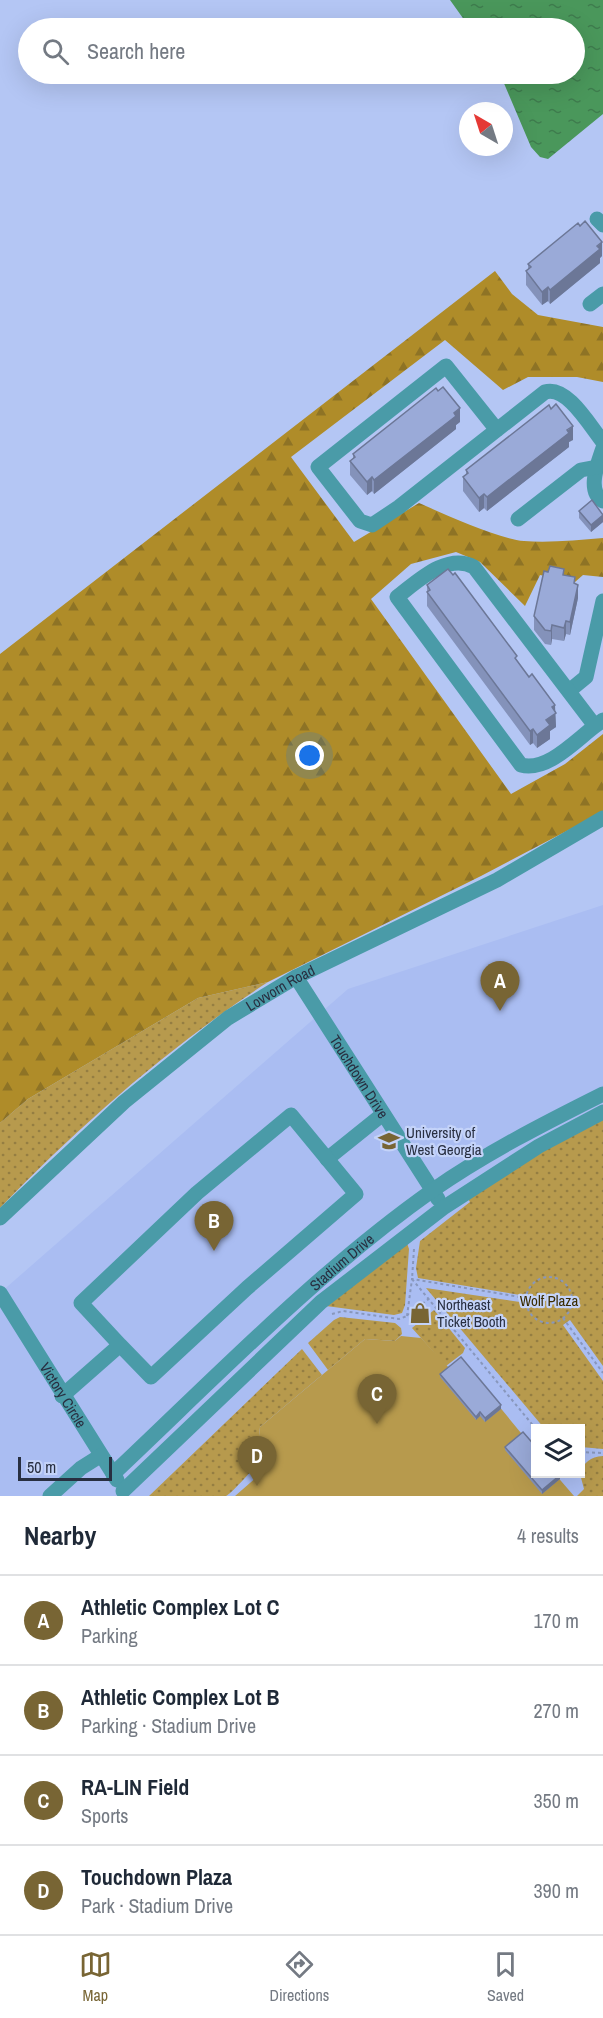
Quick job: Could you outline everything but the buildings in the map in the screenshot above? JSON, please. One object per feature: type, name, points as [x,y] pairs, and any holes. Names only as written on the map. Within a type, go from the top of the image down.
[{"type":"street","points":[[590,304],[603,294]]},
{"type":"street","points":[[497,430],[446,366],[318,467],[360,521],[372,525],[384,518],[497,430],[545,392],[551,390],[564,394],[603,442]]},
{"type":"street","points":[[603,448],[594,488],[598,498],[603,501]]},
{"type":"street","points":[[518,519],[581,470],[597,467]]},
{"type":"street","points":[[466,563],[474,567],[569,691],[599,723],[544,764],[528,767],[520,765],[397,597],[431,571],[450,564],[466,563]]},
{"type":"street","points":[[569,691],[586,677],[603,601]]},
{"type":"street","name":"Lovvorn Road","points":[[0,1218],[124,1102],[189,1047],[228,1018],[296,976],[497,880],[603,818]]},
{"type":"street","name":"Touchdown Drive","points":[[296,976],[443,1208]]},
{"type":"street","name":"Stadium Drive","points":[[112,1474],[310,1290],[433,1190],[530,1131],[603,1094]]},
{"type":"street","name":"Stadium Drive","points":[[124,1494],[321,1302],[443,1208],[539,1146],[603,1112]]},
{"type":"street","points":[[327,1159],[383,1114]]},
{"type":"street","points":[[291,1115],[356,1194],[247,1288],[152,1377],[120,1345],[81,1303],[196,1193],[291,1115]]},
{"type":"street","name":"Victory Circle","points":[[0,1293],[124,1494]]},
{"type":"street","points":[[62,1396],[120,1345]]},
{"type":"street","points":[[50,1496],[81,1467],[100,1456]]},
{"type":"path","points":[[407,1317],[414,1239]]},
{"type":"path","points":[[553,1277],[560,1280],[570,1291],[572,1298],[568,1313],[563,1318],[549,1323],[535,1318],[530,1313],[526,1298],[528,1291],[538,1280],[553,1277]]},
{"type":"path","points":[[412,1279],[430,1298],[531,1424]]},
{"type":"path","points":[[412,1279],[526,1298]]},
{"type":"path","points":[[332,1314],[343,1311],[399,1319],[407,1317],[430,1298]]},
{"type":"path","points":[[563,1318],[603,1373]]},
{"type":"path","points":[[585,1452],[603,1453]]},
{"type":"shaded area","name":"University of West Georgia","points":[[603,905],[603,1496],[0,1496],[0,1293],[348,989]]},
{"type":"green space","points":[[495,271],[512,294],[538,315],[603,327],[603,382],[577,377],[528,377],[503,390],[445,340],[291,457],[354,542],[419,503],[471,525],[513,539],[544,542],[603,538],[603,577],[583,575],[575,582],[540,575],[525,606],[480,562],[456,552],[411,564],[371,599],[511,794],[565,764],[603,734],[603,812],[481,876],[268,982],[198,998],[28,1099],[0,1123],[0,654]]},
{"type":"green space","points":[[268,982],[161,1059],[62,1146],[0,1208],[0,1123],[28,1099],[198,998]]},
{"type":"green space","name":"Wolf Plaza","points":[[603,1114],[603,1366],[570,1320],[563,1325],[603,1381],[603,1449],[585,1447],[585,1424],[541,1424],[426,1288],[520,1302],[520,1295],[418,1278],[416,1268],[420,1241],[470,1202],[466,1196]]},
{"type":"green space","points":[[407,1243],[409,1249],[405,1305],[402,1313],[394,1315],[326,1306]]},
{"type":"green space","points":[[434,1310],[465,1348],[463,1353],[446,1366],[412,1328]]},
{"type":"green space","points":[[340,1317],[395,1323],[401,1328],[402,1334],[395,1341],[365,1339],[328,1370],[308,1343]]},
{"type":"green space","points":[[401,1336],[421,1338],[450,1369],[461,1360],[531,1445],[531,1478],[558,1478],[574,1496],[235,1496],[258,1476],[253,1469],[257,1452],[246,1448],[246,1438],[259,1436],[260,1427],[365,1339],[395,1341]]},
{"type":"green space","points":[[302,1349],[322,1375],[260,1427],[256,1466],[232,1491],[226,1496],[149,1496]]},
{"type":"green space","points":[[603,1456],[603,1496],[577,1496],[584,1489],[581,1478],[585,1478],[585,1464],[594,1458]]},
{"type":"water","points":[[450,0],[603,0],[603,114],[548,159],[540,157],[531,147],[504,84],[585,84],[585,18],[463,18]]},
{"type":"place","name":"Athletic Complex Lot C","points":[[500,1011]]},
{"type":"place","name":"University of West Georgia","points":[[389,1141]]},
{"type":"place","name":"Athletic Complex Lot B","points":[[214,1251]]},
{"type":"place","name":"Northeast Ticket Booth","points":[[420,1313]]},
{"type":"place","name":"RA-LIN Field","points":[[377,1424]]},
{"type":"place","name":"Touchdown Plaza","points":[[257,1486]]}]
